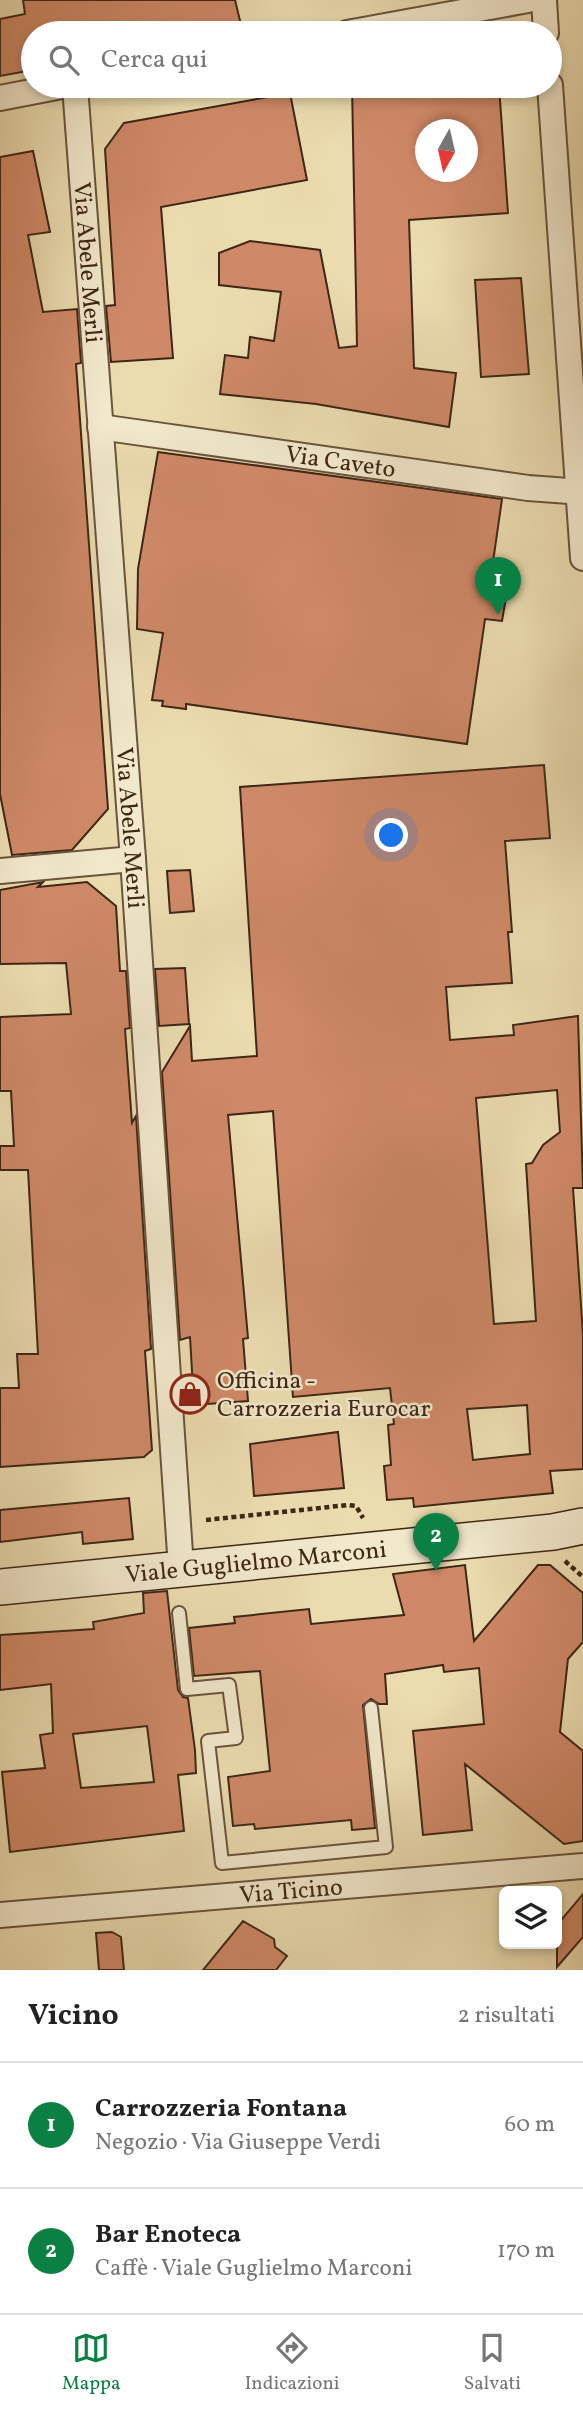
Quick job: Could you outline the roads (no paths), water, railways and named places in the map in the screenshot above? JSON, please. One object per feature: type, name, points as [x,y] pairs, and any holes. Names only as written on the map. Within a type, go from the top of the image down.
[{"type":"street","points":[[413,21],[528,0]]},
{"type":"street","points":[[544,0],[545,21]]},
{"type":"street","points":[[0,97],[21,93]]},
{"type":"street","name":"Via Abele Merli","points":[[76,98],[133,859],[181,1568]]},
{"type":"street","points":[[551,98],[581,493],[583,558]]},
{"type":"street","name":"Via Caveto","points":[[100,428],[581,493]]},
{"type":"street","points":[[0,872],[133,859]]},
{"type":"street","name":"Viale Guglielmo Marconi","points":[[0,1587],[573,1533]]},
{"type":"street","name":"Via Ticino","points":[[0,1915],[583,1866]]},
{"type":"lane","points":[[179,1614],[187,1689],[229,1685],[236,1738],[208,1741],[222,1863],[386,1847],[371,1708]]},
{"type":"place","name":"Carrozzeria Fontana","points":[[498,615]]},
{"type":"place","name":"Officina - Carrozzeria Eurocar","points":[[190,1394]]},
{"type":"place","name":"Bar Enoteca","points":[[436,1571]]}]
